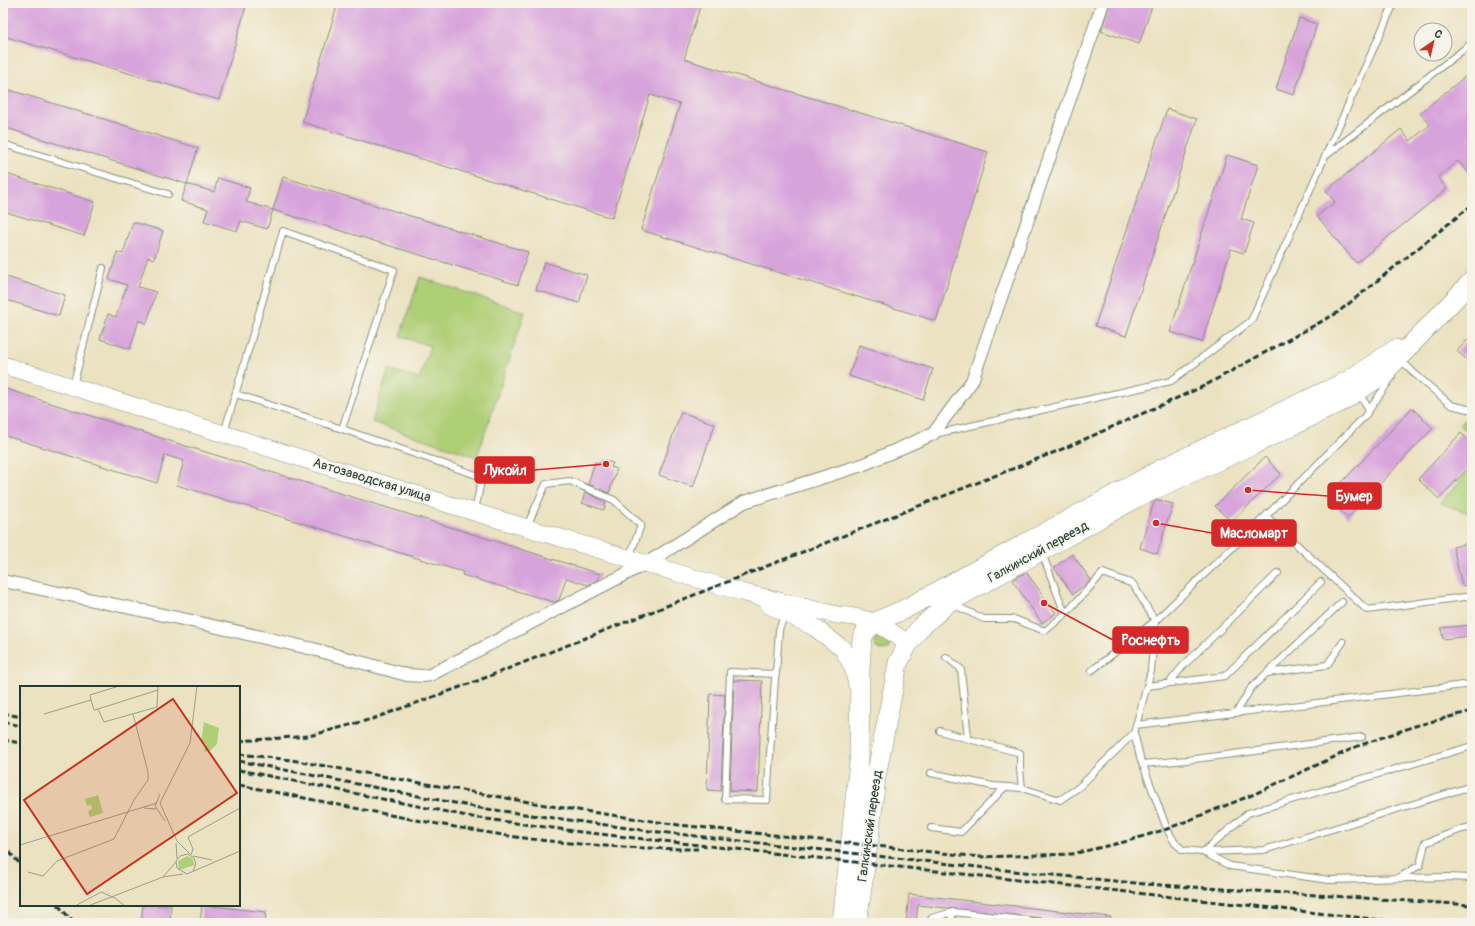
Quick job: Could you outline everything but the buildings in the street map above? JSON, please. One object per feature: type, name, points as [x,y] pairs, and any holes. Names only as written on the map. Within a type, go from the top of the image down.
[{"type":"main road","name":"Галкинский переезд","points":[[842,923],[859,760],[861,700],[860,671],[862,638],[866,631],[875,622],[905,609],[1163,468],[1353,385],[1422,332],[1472,281]]},
{"type":"main road","name":"Галкинский переезд","points":[[857,923],[876,777],[898,663],[908,644],[920,628],[948,603],[1138,497],[1253,445],[1341,402],[1353,385]]},
{"type":"street","points":[[3,581],[187,620],[313,649],[408,675],[423,676],[436,673],[647,563],[744,502],[862,465],[933,434],[972,381],[1103,3]]},
{"type":"street","name":"Автозаводская улица","points":[[3,365],[72,388],[475,512],[647,563],[788,608]]},
{"type":"street","points":[[788,608],[853,616],[905,609]]},
{"type":"street","points":[[788,608],[843,649],[853,668],[861,700]]},
{"type":"street","points":[[853,616],[875,622],[889,629],[908,644]]},
{"type":"lane","points":[[933,434],[1171,381],[1252,320],[1394,3]]},
{"type":"lane","points":[[1326,156],[1472,43]]},
{"type":"lane","points":[[3,144],[168,194]]},
{"type":"lane","points":[[224,434],[283,231],[394,270],[342,429]]},
{"type":"lane","points":[[72,388],[103,268]]},
{"type":"lane","points":[[1398,367],[1422,332]]},
{"type":"lane","points":[[1402,361],[1451,405],[1472,410]]},
{"type":"lane","points":[[1091,672],[1155,621],[1266,516],[1359,421],[1394,374]]},
{"type":"lane","points":[[1353,385],[1369,409]]},
{"type":"lane","points":[[236,394],[482,477],[475,512]]},
{"type":"lane","points":[[526,527],[546,484],[570,481],[614,500],[641,525],[629,558]]},
{"type":"lane","points":[[1266,516],[1367,610],[1472,596]]},
{"type":"lane","points":[[1041,550],[1065,614]]},
{"type":"lane","points":[[948,603],[984,619],[1014,619],[1045,631],[1065,614],[1103,573],[1133,584],[1155,621],[1151,671],[1134,733],[1142,764],[1167,830],[1175,842],[1183,850],[1204,852],[1264,850],[1472,786]]},
{"type":"lane","points":[[1169,683],[1183,666],[1278,573]]},
{"type":"lane","points":[[1147,686],[1225,676],[1321,582]]},
{"type":"lane","points":[[1236,713],[1251,688],[1342,602]]},
{"type":"lane","points":[[776,674],[730,672],[725,799],[767,800],[776,674],[779,630],[788,608]]},
{"type":"lane","points":[[1267,673],[1327,665],[1343,642]]},
{"type":"lane","points":[[946,657],[961,669],[968,738]]},
{"type":"lane","points":[[1136,725],[1472,684]]},
{"type":"lane","points":[[940,731],[1020,753],[1022,788]]},
{"type":"lane","points":[[930,773],[993,786],[1022,788],[1060,800],[1078,787],[1134,733]]},
{"type":"lane","points":[[1142,764],[1187,760],[1362,737]]},
{"type":"lane","points":[[1204,852],[1248,814],[1472,746]]},
{"type":"lane","points":[[931,828],[961,832],[1005,787]]},
{"type":"lane","points":[[1398,878],[1420,865],[1425,844],[1462,829],[1472,827]]},
{"type":"lane","points":[[1204,852],[1230,866],[1329,880],[1446,877],[1472,878]]},
{"type":"lane","points":[[951,923],[953,912]]},
{"type":"lane","points":[[928,923],[932,918],[953,912],[1051,923]]},
{"type":"green space","points":[[420,277],[525,312],[477,457],[372,422],[389,369],[419,379],[430,346],[400,336]]},
{"type":"green space","points":[[1472,412],[1472,435],[1460,425]]},
{"type":"green space","points":[[1472,468],[1472,514],[1440,503]]},
{"type":"green space","points":[[879,634],[892,641],[888,649],[880,650],[875,647],[874,641]]},
{"type":"railway","points":[[240,741],[309,736],[372,719],[477,681],[1065,448],[1204,386],[1337,313],[1472,205]]},
{"type":"railway","points":[[240,754],[291,760],[557,807],[679,825],[980,857],[1072,854],[1124,842],[1167,829],[1252,795],[1358,746],[1415,726],[1472,711]]},
{"type":"railway","points":[[3,713],[20,717]]},
{"type":"railway","points":[[3,722],[20,726]]},
{"type":"railway","points":[[3,740],[20,743]]},
{"type":"railway","points":[[240,761],[480,808],[650,831],[1145,884],[1472,905]]},
{"type":"railway","points":[[240,770],[472,817],[581,832],[1409,923]]},
{"type":"railway","points":[[240,785],[412,819],[516,837],[607,846],[698,849]]},
{"type":"railway","points":[[3,845],[20,864]]},
{"type":"railway","points":[[59,906],[74,923]]},
{"type":"place","name":"Лукойл","points":[[606,464]]},
{"type":"place","name":"Бумер","points":[[1248,490]]},
{"type":"place","name":"Масломарт","points":[[1156,523]]},
{"type":"place","name":"Роснефть","points":[[1044,603]]}]
